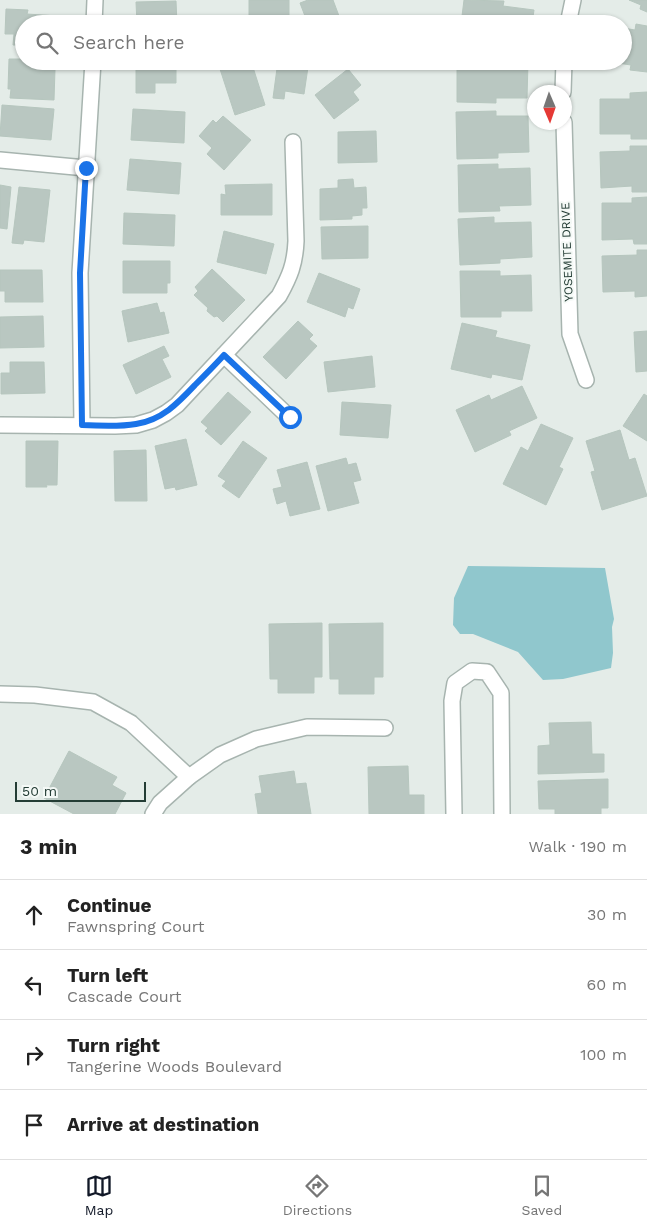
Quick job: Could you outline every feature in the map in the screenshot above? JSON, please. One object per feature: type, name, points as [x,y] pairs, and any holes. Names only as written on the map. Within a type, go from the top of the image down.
[{"type":"street","points":[[94,0],[94,15]]},
{"type":"street","points":[[570,15],[573,0]]},
{"type":"street","points":[[82,425],[80,273],[92,70]]},
{"type":"street","points":[[563,85],[564,70]]},
{"type":"street","name":"YOSEMITE DRIVE","points":[[564,130],[570,334],[586,380]]},
{"type":"street","points":[[0,425],[115,426],[136,424],[152,420],[177,405],[280,296],[292,271],[296,241],[293,142]]},
{"type":"street","points":[[0,160],[86,168]]},
{"type":"street","points":[[224,355],[290,417]]},
{"type":"street","points":[[454,814],[452,701],[455,683],[472,671],[487,672],[501,693],[502,814]]},
{"type":"street","points":[[0,694],[35,695],[93,702],[131,723],[189,777]]},
{"type":"street","points":[[153,814],[160,803],[189,777],[220,755],[256,739],[307,727],[384,728]]},
{"type":"water","points":[[468,566],[605,568],[614,619],[612,627],[613,653],[611,668],[563,679],[543,680],[518,652],[473,634],[460,634],[453,625],[454,598]]},
{"type":"building","points":[[249,0],[289,0],[289,15],[249,15]]},
{"type":"building","points":[[308,0],[333,0],[339,15],[305,15],[300,3]]},
{"type":"building","points":[[464,0],[504,1],[503,6],[534,10],[533,15],[462,15]]},
{"type":"building","points":[[629,0],[647,0],[647,12],[640,9],[641,5]]},
{"type":"building","points":[[176,1],[177,15],[137,15],[136,2]]},
{"type":"building","points":[[6,9],[28,10],[27,14],[42,15],[15,15],[15,45],[13,45],[14,34],[5,34]]},
{"type":"building","points":[[636,24],[647,26],[647,72],[630,70],[632,70],[632,30],[635,30]]},
{"type":"building","points":[[9,59],[15,59],[15,70],[55,70],[54,100],[10,98],[11,89],[8,89]]},
{"type":"building","points":[[136,70],[176,70],[176,83],[155,83],[155,93],[136,93]]},
{"type":"building","points":[[220,70],[254,70],[265,105],[235,115]]},
{"type":"building","points":[[277,70],[308,70],[304,94],[285,91],[284,99],[273,98]]},
{"type":"building","points":[[347,70],[349,70],[361,85],[353,92],[359,100],[334,119],[315,95]]},
{"type":"building","points":[[457,70],[528,70],[527,98],[496,98],[496,103],[457,102]]},
{"type":"building","points":[[647,92],[647,139],[631,139],[631,134],[600,134],[600,99],[630,99],[630,93]]},
{"type":"building","points":[[2,105],[54,109],[51,140],[0,136]]},
{"type":"building","points":[[133,109],[185,112],[184,143],[131,140]]},
{"type":"building","points":[[496,111],[496,116],[527,116],[529,152],[498,153],[498,158],[457,159],[456,112]]},
{"type":"building","points":[[223,116],[251,140],[224,170],[207,154],[212,148],[199,136],[213,120],[216,123]]},
{"type":"building","points":[[376,131],[377,162],[338,163],[338,132]]},
{"type":"building","points":[[630,146],[647,146],[647,192],[632,192],[632,186],[601,188],[600,152],[630,151]]},
{"type":"building","points":[[130,159],[181,163],[179,194],[127,190]]},
{"type":"building","points":[[498,164],[498,169],[530,168],[531,205],[499,206],[500,211],[459,212],[458,165]]},
{"type":"building","points":[[353,179],[354,188],[366,187],[367,208],[362,208],[362,215],[352,216],[352,219],[320,220],[320,189],[338,188],[338,180]]},
{"type":"building","points":[[272,184],[272,215],[221,215],[221,194],[226,195],[225,185]]},
{"type":"building","points":[[0,185],[11,187],[7,229],[0,228]]},
{"type":"building","points":[[19,187],[50,190],[44,242],[24,240],[23,244],[12,243]]},
{"type":"building","points":[[647,197],[647,244],[634,244],[633,239],[602,240],[602,203],[632,203],[632,198]]},
{"type":"building","points":[[124,213],[175,215],[174,246],[123,244]]},
{"type":"building","points":[[494,217],[494,223],[531,222],[532,257],[500,259],[500,263],[460,265],[458,219]]},
{"type":"building","points":[[368,226],[368,258],[322,259],[321,227]]},
{"type":"building","points":[[224,231],[274,244],[266,274],[217,262]]},
{"type":"building","points":[[637,250],[647,250],[647,296],[635,297],[635,291],[603,292],[602,256],[637,255]]},
{"type":"building","points":[[123,261],[170,261],[170,283],[167,283],[167,293],[123,293]]},
{"type":"building","points":[[212,269],[245,300],[223,322],[217,316],[214,317],[207,311],[208,308],[194,295],[198,291],[195,287]]},
{"type":"building","points":[[0,270],[42,270],[43,302],[5,302],[5,291],[0,291]]},
{"type":"building","points":[[460,271],[500,271],[500,276],[531,275],[532,311],[501,311],[501,317],[461,317]]},
{"type":"building","points":[[319,273],[360,289],[353,309],[348,307],[345,317],[307,302]]},
{"type":"building","points":[[157,303],[160,313],[164,312],[169,333],[128,342],[122,311]]},
{"type":"building","points":[[43,316],[44,347],[0,348],[0,317]]},
{"type":"building","points":[[298,321],[313,335],[309,339],[317,346],[286,379],[263,357]]},
{"type":"building","points":[[462,323],[497,331],[495,337],[530,345],[522,380],[492,374],[491,378],[451,369]]},
{"type":"building","points":[[647,331],[647,371],[636,372],[634,332]]},
{"type":"building","points":[[164,346],[169,356],[162,359],[171,377],[136,394],[123,365]]},
{"type":"building","points":[[372,356],[375,387],[328,392],[324,362]]},
{"type":"building","points":[[10,362],[44,362],[45,393],[1,394],[1,373],[10,373]]},
{"type":"building","points":[[522,386],[537,418],[509,431],[511,435],[475,452],[456,410],[489,395],[491,400]]},
{"type":"building","points":[[228,392],[251,412],[221,445],[205,431],[208,428],[201,422]]},
{"type":"building","points":[[644,394],[647,396],[647,441],[623,426]]},
{"type":"building","points":[[342,402],[391,405],[388,438],[340,435]]},
{"type":"building","points":[[541,424],[573,438],[559,467],[563,469],[546,505],[503,484],[521,447],[528,451]]},
{"type":"building","points":[[620,430],[629,460],[635,458],[647,496],[602,510],[591,472],[595,471],[586,441]]},
{"type":"building","points":[[186,439],[197,485],[176,490],[175,487],[165,489],[155,446]]},
{"type":"building","points":[[26,441],[58,441],[57,485],[26,487]]},
{"type":"building","points":[[243,441],[267,458],[239,498],[222,486],[226,481],[218,476]]},
{"type":"building","points":[[146,450],[147,501],[115,501],[114,451]]},
{"type":"building","points":[[346,458],[348,465],[356,463],[361,480],[353,482],[359,503],[328,511],[316,466]]},
{"type":"building","points":[[307,462],[320,509],[290,516],[286,501],[277,504],[273,489],[282,487],[277,470]]},
{"type":"building","points":[[322,623],[322,677],[314,677],[314,693],[278,693],[278,679],[270,679],[269,624]]},
{"type":"building","points":[[383,623],[383,677],[374,677],[374,694],[339,694],[339,679],[330,679],[329,624]]},
{"type":"building","points":[[591,722],[592,754],[604,754],[604,772],[538,774],[538,746],[550,745],[549,723]]},
{"type":"building","points":[[69,751],[117,777],[112,785],[126,793],[115,814],[74,814],[44,798]]},
{"type":"building","points":[[408,766],[409,795],[424,795],[424,814],[369,814],[368,767]]},
{"type":"building","points":[[294,771],[296,784],[306,783],[311,814],[258,814],[255,794],[262,793],[259,776]]},
{"type":"building","points":[[608,779],[608,808],[601,808],[601,814],[555,814],[555,809],[539,809],[538,781]]},
{"type":"route","points":[[86,168],[80,273],[82,425],[115,426],[152,420],[177,405],[224,355],[290,417]]}]
